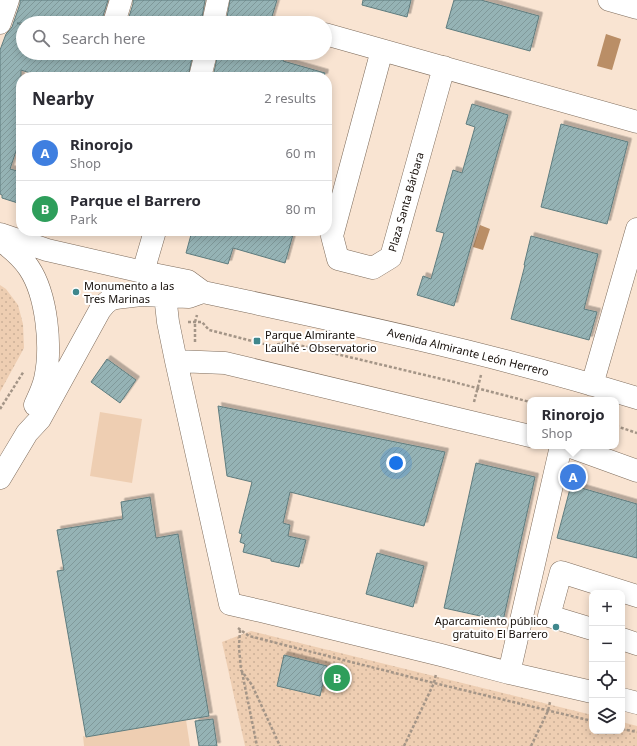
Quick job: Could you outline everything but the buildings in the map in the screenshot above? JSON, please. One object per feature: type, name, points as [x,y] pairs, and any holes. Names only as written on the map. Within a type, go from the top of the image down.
[{"type":"street","points":[[0,23],[8,0]]},
{"type":"street","points":[[116,16],[121,0]]},
{"type":"street","points":[[215,16],[218,0]]},
{"type":"street","points":[[609,0],[637,8]]},
{"type":"street","points":[[332,36],[637,122]]},
{"type":"street","name":"Plaza Santa Bárbara","points":[[382,50],[332,236],[338,259],[373,268],[391,257],[444,67]]},
{"type":"street","points":[[201,72],[204,60]]},
{"type":"street","points":[[592,385],[637,229]]},
{"type":"street","name":"Avenida Almirante León Herrero","points":[[0,234],[47,250],[188,281],[204,292],[343,321],[486,356],[637,398]]},
{"type":"street","points":[[143,272],[154,236]]},
{"type":"street","points":[[0,240],[20,256],[29,268],[37,285],[43,304],[47,325],[47,360],[42,388],[32,412],[27,432],[0,478]]},
{"type":"street","name":"Avenida Almirante León Herrero","points":[[27,432],[40,419],[100,310],[105,304],[112,299],[124,297],[165,295],[189,297],[204,292]]},
{"type":"street","points":[[165,295],[168,322],[186,362],[230,604],[268,612],[509,673],[589,691]]},
{"type":"street","points":[[186,362],[225,363],[527,435]]},
{"type":"street","points":[[509,673],[560,449]]},
{"type":"street","points":[[576,449],[637,471]]},
{"type":"street","points":[[589,628],[549,616],[561,572],[637,596]]},
{"type":"street","points":[[525,605],[550,611]]},
{"type":"street","points":[[625,640],[637,644]]},
{"type":"street","points":[[625,700],[637,703]]},
{"type":"path","points":[[186,362],[195,322],[204,292]]},
{"type":"path","points":[[168,322],[202,322],[209,330],[272,346],[286,342],[527,401]]},
{"type":"path","points":[[469,421],[486,356]]},
{"type":"path","points":[[0,410],[28,366]]},
{"type":"path","points":[[619,427],[637,433]]},
{"type":"path","points":[[230,604],[229,613],[232,622],[249,636],[589,720]]},
{"type":"path","points":[[240,630],[239,647],[241,670],[257,746]]},
{"type":"path","points":[[404,746],[434,683],[440,655]]},
{"type":"path","points":[[241,670],[252,685],[280,746]]},
{"type":"path","points":[[531,746],[548,711],[554,683]]},
{"type":"path","points":[[625,730],[637,732]]},
{"type":"shaded area","points":[[606,34],[621,39],[612,70],[597,66]]},
{"type":"shaded area","points":[[480,225],[490,229],[483,250],[473,247]]},
{"type":"shaded area","points":[[0,285],[6,289],[18,305],[23,324],[24,348],[0,392]]},
{"type":"shaded area","points":[[100,412],[142,419],[132,483],[90,476]]},
{"type":"shaded area","points":[[251,631],[589,714],[589,734],[625,734],[625,723],[637,726],[637,746],[245,746],[222,642]]},
{"type":"shaded area","points":[[186,720],[190,746],[84,746],[83,736],[86,737]]},
{"type":"place","name":"Monumento a las Tres Marinas","points":[[76,292]]},
{"type":"place","name":"Parque Almirante Laulhé - Observatorio","points":[[257,341]]},
{"type":"place","name":"Rinorojo","points":[[573,477]]},
{"type":"place","name":"Aparcamiento público gratuito El Barrero","points":[[556,627]]},
{"type":"place","name":"Parque el Barrero","points":[[337,678]]}]
